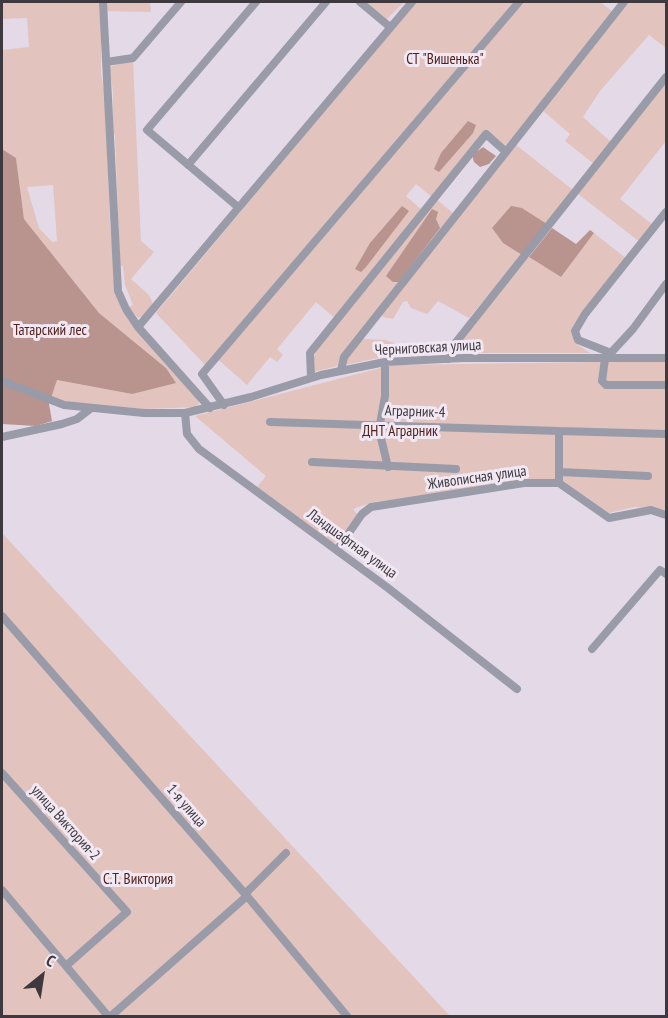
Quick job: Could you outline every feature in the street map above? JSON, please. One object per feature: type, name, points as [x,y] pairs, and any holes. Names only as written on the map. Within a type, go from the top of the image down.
[{"type":"street","points":[[103,2],[118,291],[138,327],[210,408]]},
{"type":"street","points":[[106,62],[133,58],[181,2]]},
{"type":"street","points":[[238,207],[147,130],[255,2]]},
{"type":"street","points":[[188,165],[326,2]]},
{"type":"street","points":[[360,2],[390,27]]},
{"type":"street","points":[[138,327],[412,2]]},
{"type":"street","points":[[224,405],[202,374],[519,2]]},
{"type":"street","points":[[341,370],[344,357],[624,2]]},
{"type":"street","points":[[448,359],[453,346],[666,77]]},
{"type":"street","points":[[311,378],[310,353],[486,134],[506,152]]},
{"type":"street","points":[[608,356],[578,340],[575,331],[585,314],[666,212]]},
{"type":"street","points":[[666,284],[608,356],[602,381],[606,385],[666,385]]},
{"type":"street","name":"Черниговская улица","points":[[2,381],[64,405],[90,409],[185,413],[224,405],[341,370],[385,362],[608,356],[666,358]]},
{"type":"street","points":[[385,362],[385,396],[380,424],[388,467]]},
{"type":"street","points":[[2,437],[62,424],[77,419],[90,409]]},
{"type":"street","name":"Ландшафтная улица","points":[[185,413],[187,434],[199,449],[337,550],[517,689]]},
{"type":"street","name":"Аграрник-4","points":[[270,422],[666,434]]},
{"type":"street","points":[[560,431],[559,483],[609,518],[651,510],[666,515]]},
{"type":"street","points":[[312,462],[456,469]]},
{"type":"street","points":[[559,472],[648,476]]},
{"type":"street","name":"Живописная улица","points":[[337,550],[362,514],[381,504],[524,483],[559,483]]},
{"type":"street","points":[[592,649],[660,570],[666,574]]},
{"type":"street","name":"1-я улица","points":[[2,616],[246,895],[347,1017]]},
{"type":"street","name":"улица Виктория-2","points":[[2,773],[127,912],[67,965]]},
{"type":"street","points":[[2,890],[110,1017],[246,895],[286,853]]},
{"type":"green space","points":[[2,2],[150,2],[151,12],[101,11],[101,73],[105,97],[110,225],[118,298],[199,401],[198,407],[143,409],[64,402],[51,397],[57,380],[132,394],[166,368],[99,313],[24,219],[16,158],[2,149],[2,50],[29,47],[27,18],[2,19]],"holes":[[[53,185],[57,241],[52,242],[39,228],[27,187]]]},
{"type":"green space","points":[[366,2],[404,2],[387,19]]},
{"type":"green space","name":"СТ \"Вишенька\"","points":[[416,2],[600,2],[612,11],[505,148],[486,132],[433,198],[416,184],[406,196],[423,211],[336,319],[316,302],[277,349],[283,355],[277,362],[270,357],[247,385],[214,356],[206,366],[156,313]]},
{"type":"green space","points":[[627,2],[666,2],[666,48],[649,35],[600,91],[583,117],[611,142],[594,164],[565,141],[570,134],[542,110]]},
{"type":"green space","points":[[133,60],[141,241],[154,252],[131,279],[149,295],[153,304],[145,315],[138,318],[129,307],[133,305],[125,285],[123,266],[120,266],[115,135],[112,133],[113,91],[109,67]]},
{"type":"green space","points":[[666,83],[666,141],[620,199],[653,225],[640,242],[578,194]]},
{"type":"green space","points":[[468,121],[476,125],[473,133],[439,172],[434,169],[441,153]]},
{"type":"green space","points":[[515,144],[573,190],[547,224],[522,208],[492,228],[503,243],[522,255],[469,318],[438,301],[427,314],[411,308],[407,301],[403,302],[393,319],[383,317],[381,314]]},
{"type":"green space","points":[[483,147],[496,156],[489,164],[480,167],[474,162],[472,155]]},
{"type":"green space","name":"Татарский лес","points":[[2,149],[16,158],[24,219],[99,313],[166,368],[176,383],[132,394],[57,380],[49,404],[52,421],[36,426],[2,424]]},
{"type":"green space","points":[[436,199],[453,213],[341,356],[337,366],[314,372],[312,362],[319,345]]},
{"type":"green space","points":[[402,206],[409,211],[366,267],[361,272],[355,269],[370,243]]},
{"type":"green space","points":[[511,206],[522,208],[547,224],[522,255],[503,243],[492,228]]},
{"type":"green space","points":[[432,209],[438,212],[436,219],[440,228],[399,282],[393,282],[386,276]]},
{"type":"green space","points":[[552,228],[576,244],[590,230],[594,233],[561,277],[529,257]]},
{"type":"green space","points":[[594,233],[627,259],[572,328],[577,344],[590,353],[454,353],[458,341],[529,257],[561,277]]},
{"type":"green space","points":[[363,339],[386,340],[399,345],[453,342],[445,353],[378,358],[345,365],[347,358]]},
{"type":"green space","name":"ДНТ Аграрник","points":[[666,361],[666,510],[634,507],[609,513],[562,480],[373,502],[353,509],[358,515],[339,542],[329,543],[257,487],[266,476],[195,416],[392,365]]},
{"type":"green space","name":"С.Т. Виктория","points":[[2,533],[450,1016],[2,1016]]}]
